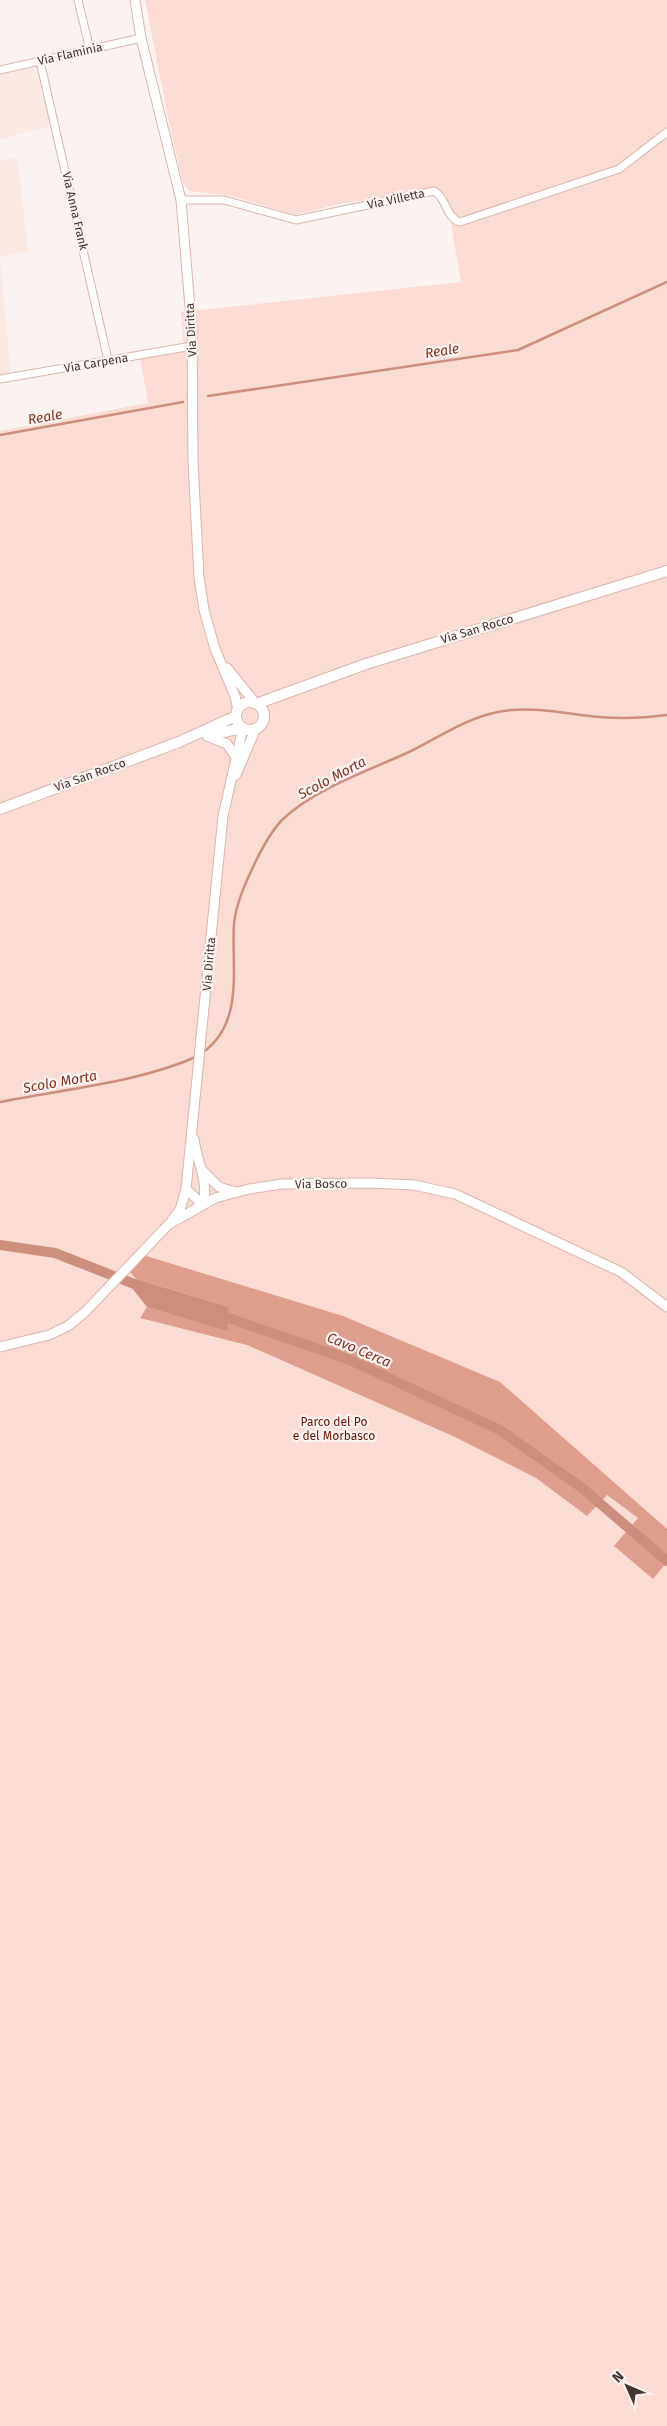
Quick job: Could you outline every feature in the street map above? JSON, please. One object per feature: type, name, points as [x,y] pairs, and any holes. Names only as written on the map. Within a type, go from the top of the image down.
[{"type":"main road","name":"Via San Rocco","points":[[256,704],[366,664],[667,571]]},
{"type":"main road","name":"Via San Rocco","points":[[263,712],[288,693]]},
{"type":"main road","points":[[248,703],[256,704],[263,712],[262,722],[256,728],[243,728],[238,723],[237,713],[248,703]]},
{"type":"main road","name":"Via San Rocco","points":[[0,809],[180,742],[237,713]]},
{"type":"main road","name":"Via San Rocco","points":[[208,736],[243,728]]},
{"type":"street","points":[[78,0],[90,50]]},
{"type":"street","name":"Via Diritta","points":[[134,0],[141,38],[181,200],[192,346],[193,462],[199,578],[204,610],[215,649],[237,701],[237,713]]},
{"type":"street","name":"Via Flaminia","points":[[0,70],[141,38]]},
{"type":"street","name":"Via Anna Frank","points":[[40,61],[108,360]]},
{"type":"street","name":"Via Villetta","points":[[181,200],[224,200],[296,220],[434,191],[440,195],[450,215],[460,222],[619,169],[667,132]]},
{"type":"street","name":"Via Carpena","points":[[0,380],[192,346]]},
{"type":"street","name":"Via Diritta","points":[[222,662],[256,704]]},
{"type":"street","name":"Via Diritta","points":[[169,1224],[180,1210],[186,1189],[200,1067],[226,798],[243,728]]},
{"type":"street","name":"Via Diritta","points":[[226,798],[256,728]]},
{"type":"street","points":[[208,736],[226,744],[236,757]]},
{"type":"street","name":"Via San Rocco","points":[[180,742],[208,736]]},
{"type":"street","name":"Via Diritta","points":[[193,1131],[196,1152],[203,1172],[206,1194],[203,1204]]},
{"type":"street","points":[[203,1172],[219,1187],[237,1192]]},
{"type":"street","name":"Via Bosco","points":[[0,1347],[49,1335],[68,1326],[105,1292],[169,1224],[203,1204],[215,1198],[237,1192],[282,1184],[370,1183],[414,1185],[455,1194],[620,1272],[667,1307]]},
{"type":"street","points":[[186,1189],[203,1204]]},
{"type":"shaded area","points":[[43,66],[52,125],[0,140],[0,75]]},
{"type":"shaded area","points":[[17,158],[28,251],[0,257],[0,159],[1,161]]},
{"type":"shaded area","points":[[0,259],[11,377],[0,379]]},
{"type":"shaded area","points":[[143,1255],[343,1316],[500,1382],[667,1529],[667,1562],[653,1579],[614,1546],[638,1518],[607,1495],[587,1516],[536,1478],[455,1437],[247,1345],[140,1318],[147,1307],[228,1330],[229,1307],[136,1279],[128,1270]]},
{"type":"shaded area","points":[[136,1279],[229,1307],[228,1331],[147,1307],[132,1288]]},
{"type":"green space","name":"Parco del Po e del Morbasco","points":[[145,0],[667,0],[667,2426],[0,2426],[0,431],[148,403],[140,357],[184,349],[181,312],[461,282],[446,195],[436,188],[340,204],[294,215],[233,196],[189,191],[183,182],[171,132]]},
{"type":"waterway","name":"Reale","points":[[208,396],[518,350],[667,282]]},
{"type":"waterway","name":"Reale","points":[[0,435],[183,402]]},
{"type":"waterway","name":"Scolo Morta","points":[[202,1053],[216,1041],[225,1026],[230,1011],[234,976],[234,924],[241,894],[270,835],[278,824],[296,808],[343,781],[486,715],[523,709],[616,718],[667,715]]},
{"type":"waterway","name":"Scolo Morta","points":[[0,1102],[126,1079],[151,1073],[198,1056]]},
{"type":"waterway","name":"Cavo Cerca","points":[[0,1245],[55,1253],[147,1289]]},
{"type":"waterway","name":"Cavo Cerca","points":[[217,1314],[350,1360],[500,1430],[582,1488],[667,1561]]}]
